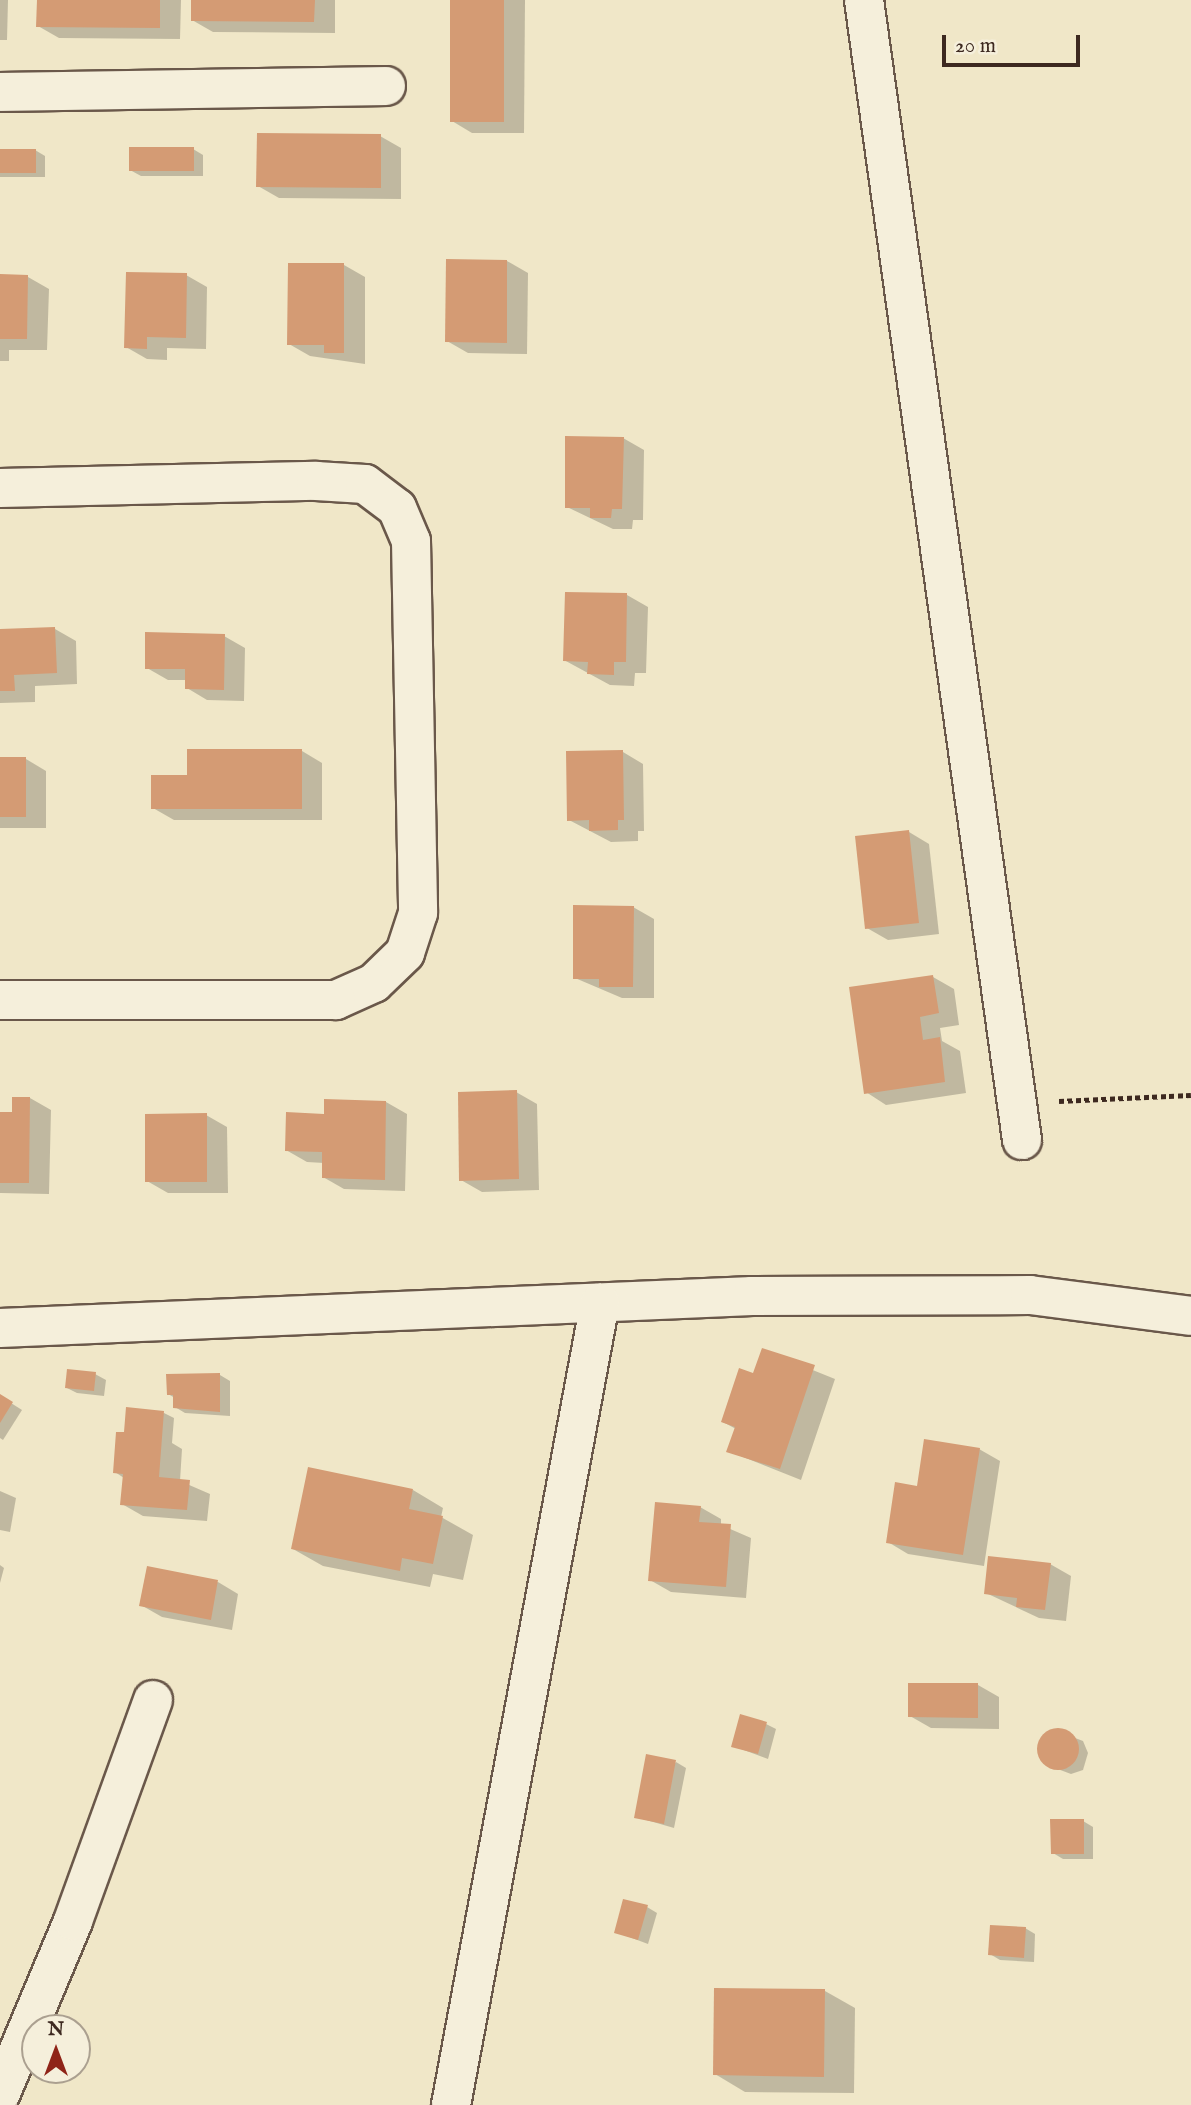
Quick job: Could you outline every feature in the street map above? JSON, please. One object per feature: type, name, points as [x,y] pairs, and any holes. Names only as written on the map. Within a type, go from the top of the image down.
[{"type":"street","points":[[864,0],[1018,1122]]},
{"type":"street","points":[[0,92],[386,86]]},
{"type":"street","points":[[0,488],[316,481],[365,484],[397,508],[411,541],[418,913],[405,953],[374,983],[336,1000],[0,1000]]},
{"type":"street","points":[[0,1328],[752,1296],[1030,1294],[1191,1316]]},
{"type":"street","points":[[452,2105],[600,1303]]},
{"type":"street","points":[[0,2095],[73,1921],[153,1700]]},
{"type":"path","points":[[1018,1122],[1191,1095]]},
{"type":"building","points":[[37,0],[160,0],[160,28],[36,27]]},
{"type":"building","points":[[191,0],[315,0],[314,22],[191,21]]},
{"type":"building","points":[[450,0],[504,0],[504,122],[450,122]]},
{"type":"building","points":[[257,133],[381,134],[381,188],[256,187]]},
{"type":"building","points":[[129,147],[194,147],[194,171],[129,171]]},
{"type":"building","points":[[0,149],[36,149],[36,173],[0,173]]},
{"type":"building","points":[[446,259],[507,260],[507,343],[445,342]]},
{"type":"building","points":[[288,263],[344,263],[344,353],[324,353],[324,345],[287,345]]},
{"type":"building","points":[[126,272],[187,273],[186,338],[147,337],[147,349],[124,348]]},
{"type":"building","points":[[0,274],[28,275],[27,339],[0,339]]},
{"type":"building","points":[[565,436],[624,437],[622,509],[612,509],[611,518],[590,518],[590,508],[565,508]]},
{"type":"building","points":[[565,592],[627,593],[626,662],[614,662],[614,675],[587,674],[588,662],[563,661]]},
{"type":"building","points":[[55,627],[57,673],[14,675],[15,691],[0,691],[0,629]]},
{"type":"building","points":[[145,632],[225,634],[224,690],[185,689],[185,669],[145,669]]},
{"type":"building","points":[[187,749],[302,749],[302,809],[151,809],[151,775],[187,775]]},
{"type":"building","points":[[623,750],[624,820],[618,820],[618,830],[589,831],[589,820],[567,821],[566,751]]},
{"type":"building","points":[[0,757],[26,757],[26,817],[0,817]]},
{"type":"building","points":[[909,830],[919,923],[865,929],[855,836]]},
{"type":"building","points":[[573,905],[634,906],[633,987],[599,987],[599,979],[573,979]]},
{"type":"building","points":[[933,975],[939,1013],[920,1017],[923,1040],[940,1037],[945,1082],[864,1094],[849,987]]},
{"type":"building","points":[[517,1090],[519,1179],[459,1181],[458,1092]]},
{"type":"building","points":[[12,1097],[30,1097],[29,1183],[0,1183],[0,1112],[12,1112]]},
{"type":"building","points":[[324,1099],[386,1101],[385,1180],[322,1178],[322,1152],[285,1151],[286,1112],[324,1114]]},
{"type":"building","points":[[207,1113],[207,1182],[145,1182],[145,1114]]},
{"type":"building","points":[[762,1348],[815,1365],[780,1469],[726,1452],[735,1427],[721,1422],[739,1368],[753,1373]]},
{"type":"building","points":[[67,1369],[96,1372],[94,1391],[65,1388]]},
{"type":"building","points":[[220,1373],[220,1412],[173,1408],[173,1395],[167,1395],[166,1374]]},
{"type":"building","points":[[0,1394],[13,1402],[0,1423]]},
{"type":"building","points":[[126,1407],[164,1411],[159,1477],[190,1480],[187,1510],[120,1505],[123,1474],[113,1473],[116,1432],[124,1432]]},
{"type":"building","points":[[924,1439],[980,1448],[963,1555],[886,1543],[895,1482],[917,1486]]},
{"type":"building","points":[[308,1467],[413,1489],[409,1509],[443,1516],[433,1564],[402,1558],[400,1571],[291,1549]]},
{"type":"building","points":[[655,1502],[701,1506],[699,1522],[731,1524],[726,1587],[648,1581]]},
{"type":"building","points":[[988,1556],[1051,1563],[1045,1610],[1016,1607],[1017,1598],[984,1594]]},
{"type":"building","points":[[147,1566],[218,1580],[211,1620],[139,1606]]},
{"type":"building","points":[[908,1683],[978,1683],[978,1718],[908,1717]]},
{"type":"building","points":[[740,1714],[767,1722],[758,1754],[731,1747]]},
{"type":"building","points":[[1058,1728],[1073,1734],[1079,1749],[1073,1764],[1058,1770],[1043,1764],[1037,1749],[1043,1734]]},
{"type":"building","points":[[646,1754],[676,1760],[664,1824],[634,1818]]},
{"type":"building","points":[[1050,1819],[1084,1819],[1084,1854],[1051,1854]]},
{"type":"building","points":[[623,1899],[648,1905],[638,1940],[614,1933]]},
{"type":"building","points":[[990,1925],[1026,1927],[1024,1958],[988,1955]]},
{"type":"building","points":[[714,1988],[825,1989],[824,2077],[713,2075]]}]
